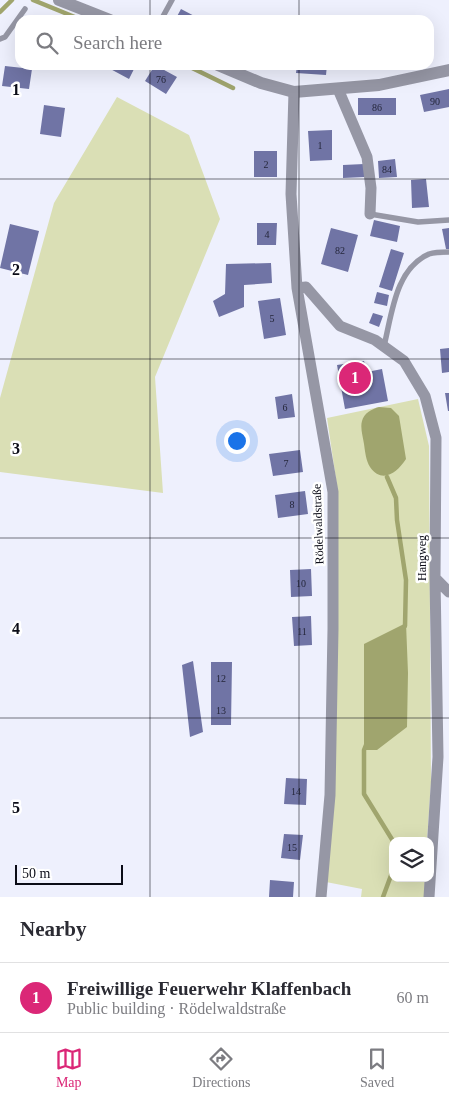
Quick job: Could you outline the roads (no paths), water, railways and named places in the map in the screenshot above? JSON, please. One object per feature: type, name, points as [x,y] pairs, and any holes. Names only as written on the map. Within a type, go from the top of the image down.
[{"type":"street","points":[[59,0],[97,15]]},
{"type":"street","points":[[230,70],[261,83],[294,92],[379,85],[449,70]]},
{"type":"street","points":[[338,89],[367,158],[371,188],[370,214]]},
{"type":"street","name":"Rödelwaldstraße","points":[[294,92],[291,194],[297,288],[333,492],[330,795],[321,897]]},
{"type":"street","name":"Hangweg","points":[[297,288],[306,287],[340,326],[375,340],[404,360],[426,396],[436,438],[438,756],[429,897]]},
{"type":"street","points":[[436,578],[449,592]]},
{"type":"lane","points":[[164,15],[172,0]]},
{"type":"lane","points":[[20,15],[24,10]]},
{"type":"lane","points":[[0,39],[5,36],[15,22]]},
{"type":"lane","points":[[370,214],[418,222],[449,220]]},
{"type":"lane","points":[[384,346],[400,283],[413,264],[431,253],[449,252]]},
{"type":"waterway","points":[[0,12],[12,0]]},
{"type":"waterway","points":[[33,0],[70,15]]},
{"type":"waterway","points":[[196,70],[233,88]]},
{"type":"waterway","points":[[387,477],[396,498],[397,520],[406,580],[405,626]]},
{"type":"waterway","points":[[366,745],[364,750],[364,794],[391,837]]},
{"type":"waterway","points":[[383,897],[389,881]]},
{"type":"place","name":"Freiwillige Feuerwehr Klaffenbach","points":[[355,378]]}]
